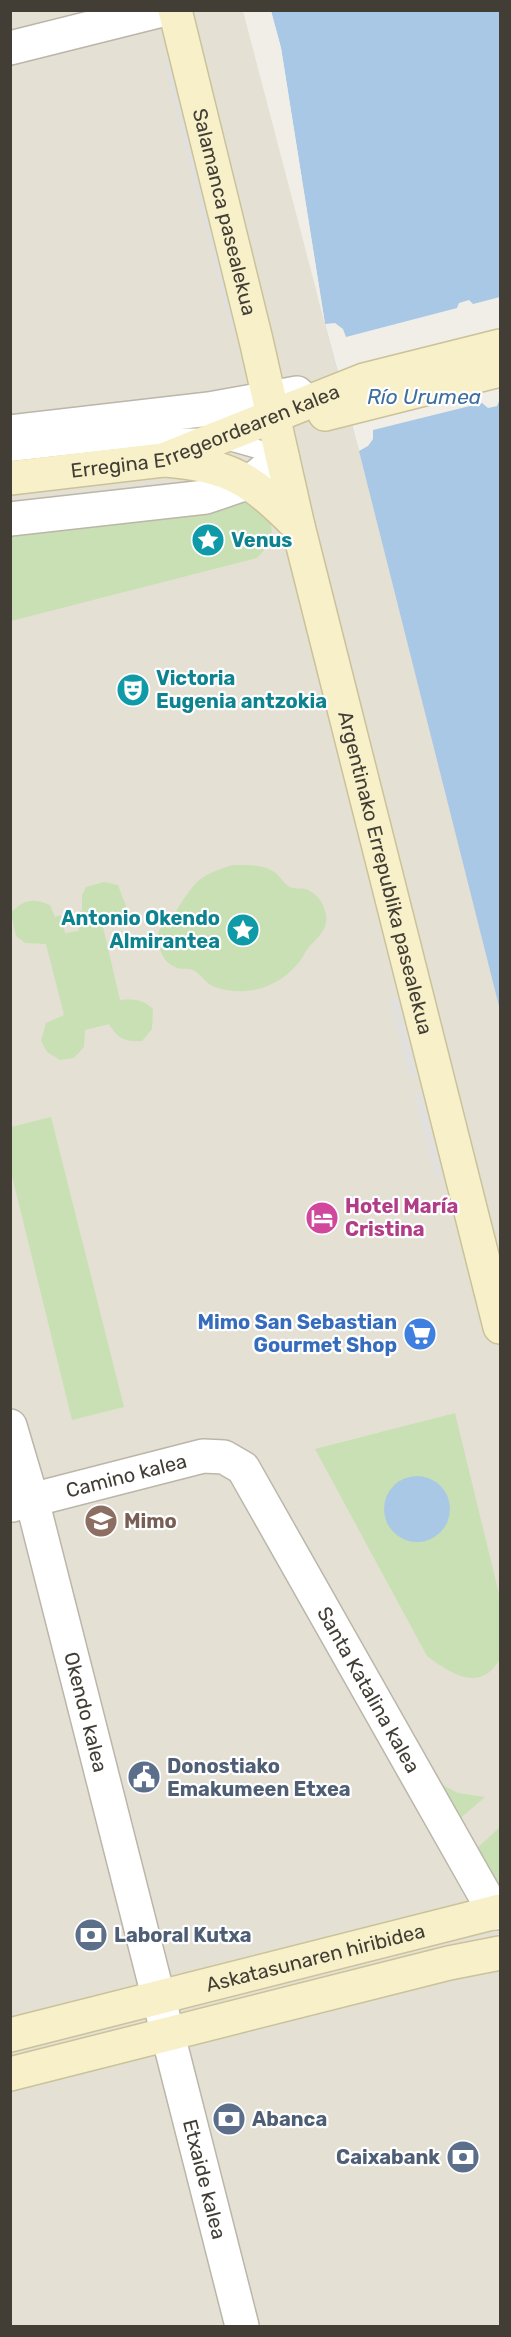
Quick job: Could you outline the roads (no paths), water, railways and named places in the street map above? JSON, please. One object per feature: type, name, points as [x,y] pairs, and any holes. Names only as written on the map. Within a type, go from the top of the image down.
[{"type":"main road","name":"Salamanca pasealekua","points":[[176,10],[271,407]]},
{"type":"main road","points":[[348,391],[501,346]]},
{"type":"main road","points":[[348,391],[501,370]]},
{"type":"main road","name":"Erregina Erregeordearen kalea","points":[[282,456],[308,423],[321,416],[348,391]]},
{"type":"main road","name":"Erregina Erregeordearen kalea","points":[[10,478],[163,460],[219,438],[271,407]]},
{"type":"main road","name":"Argentinako Errepublika pasealekua","points":[[271,407],[298,526],[501,1327]]},
{"type":"main road","points":[[163,460],[219,468],[250,482],[298,526]]},
{"type":"main road","name":"Askatasunaren hiribidea","points":[[10,2035],[489,1914]]},
{"type":"main road","name":"Askatasunaren hiribidea","points":[[10,2074],[489,1955]]},
{"type":"street","points":[[10,48],[162,10]]},
{"type":"street","name":"Erregina Erregeordearen kalea","points":[[10,432],[208,409],[271,407],[348,391]]},
{"type":"street","name":"Erregina Erregeordearen kalea","points":[[10,519],[206,497],[250,482],[282,456]]},
{"type":"street","name":"Okendo kalea","points":[[10,1426],[21,1503],[159,1998]]},
{"type":"street","name":"Camino kalea","points":[[21,1503],[203,1456],[224,1458],[243,1468]]},
{"type":"street","name":"Santa Katalina kalea","points":[[243,1468],[489,1914]]},
{"type":"street","points":[[159,1998],[168,2034]]},
{"type":"street","name":"Etxaide kalea","points":[[168,2034],[242,2326]]},
{"type":"lane","points":[[10,452],[144,437],[219,438],[282,456]]},
{"type":"water","name":"Río Urumea","points":[[271,11],[500,11],[500,1010],[325,324],[281,48]]},
{"type":"water","points":[[417,1476],[429,1479],[440,1486],[447,1497],[450,1509],[447,1521],[440,1532],[429,1539],[417,1542],[405,1539],[394,1532],[387,1521],[384,1509],[387,1497],[394,1486],[405,1479]]},
{"type":"place","name":"Venus","points":[[208,540]]},
{"type":"place","name":"Victoria Eugenia antzokia","points":[[133,690]]},
{"type":"place","name":"Antonio Okendo Almirantea","points":[[243,930]]},
{"type":"place","name":"Hotel María Cristina","points":[[322,1218]]},
{"type":"place","name":"Mimo San Sebastian Gourmet Shop","points":[[420,1334]]},
{"type":"place","name":"Mimo","points":[[101,1521]]},
{"type":"place","name":"Donostiako Emakumeen Etxea","points":[[144,1777]]},
{"type":"place","name":"Laboral Kutxa","points":[[91,1935]]},
{"type":"place","name":"Abanca","points":[[229,2119]]},
{"type":"place","name":"Caixabank","points":[[463,2157]]}]
